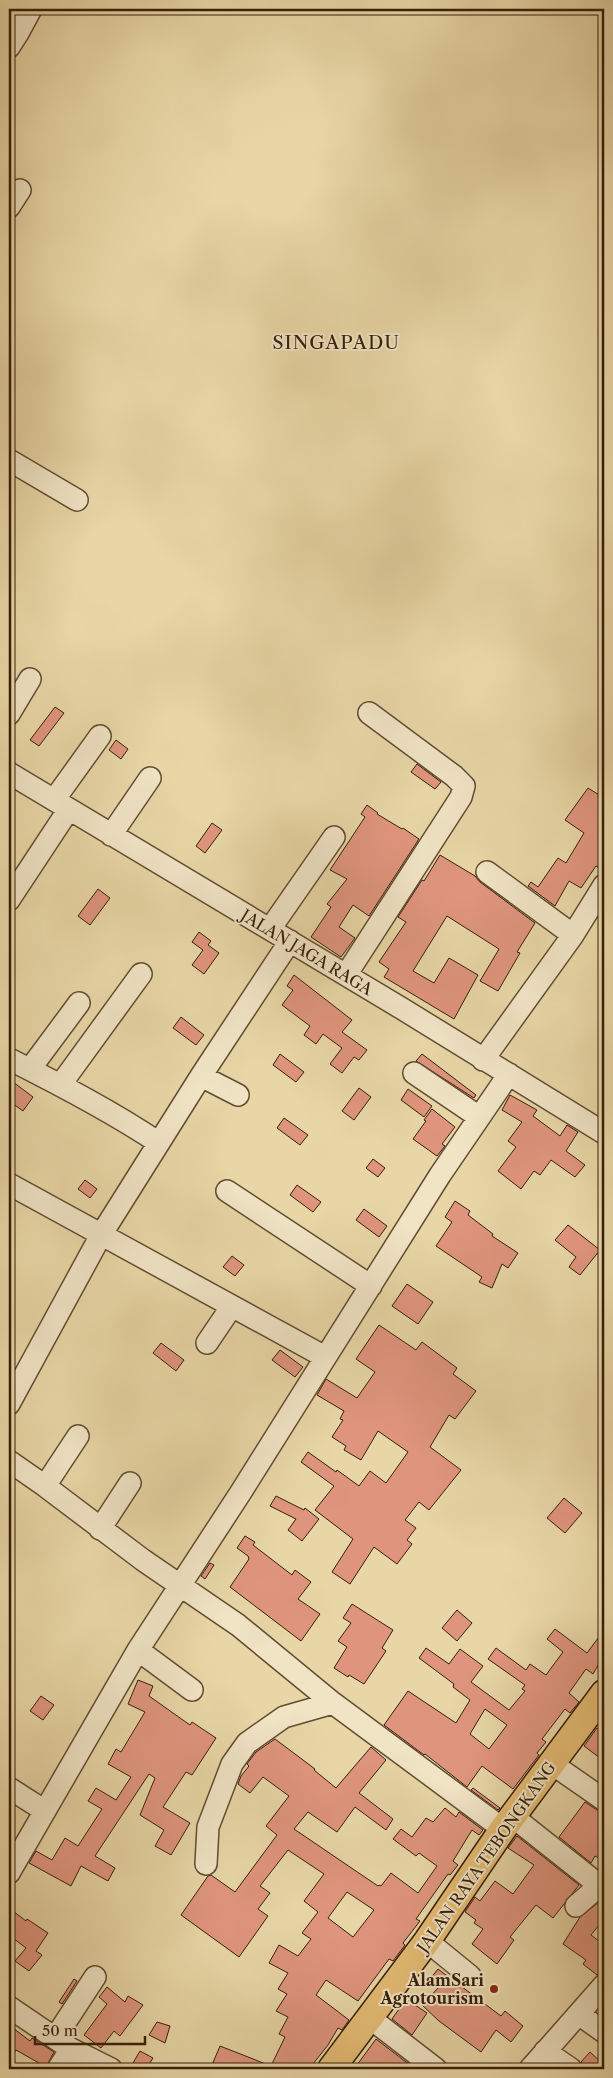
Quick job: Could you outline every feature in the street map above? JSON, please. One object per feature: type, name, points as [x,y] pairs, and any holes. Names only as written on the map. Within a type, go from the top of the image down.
[{"type":"main road","name":"JALAN RAYA TEBONGKANG","points":[[331,2069],[427,1941],[507,1822],[604,1693]]},
{"type":"street","points":[[9,47],[31,9]]},
{"type":"street","points":[[9,460],[77,500]]},
{"type":"street","points":[[9,714],[30,679]]},
{"type":"street","points":[[346,975],[461,797],[464,786],[454,776],[369,712]]},
{"type":"street","points":[[9,900],[100,736]]},
{"type":"street","name":"JALAN JAGA RAGA","points":[[9,773],[290,941],[604,1133]]},
{"type":"street","points":[[111,835],[150,778]]},
{"type":"street","points":[[270,929],[334,836]]},
{"type":"street","points":[[487,872],[573,935]]},
{"type":"street","points":[[483,1060],[573,935],[604,885]]},
{"type":"street","points":[[9,1404],[101,1235],[201,1076],[290,941]]},
{"type":"street","points":[[60,1084],[141,974]]},
{"type":"street","points":[[30,1069],[79,1003]]},
{"type":"street","points":[[9,1059],[117,1115],[159,1143]]},
{"type":"street","points":[[414,1074],[479,1117]]},
{"type":"street","points":[[9,1873],[138,1650],[225,1516],[440,1175],[509,1074]]},
{"type":"street","points":[[201,1076],[238,1095]]},
{"type":"street","points":[[9,1184],[325,1357]]},
{"type":"street","points":[[227,1191],[371,1286]]},
{"type":"street","points":[[208,1343],[232,1306]]},
{"type":"street","points":[[45,1486],[78,1436]]},
{"type":"street","points":[[9,1461],[45,1486],[100,1529],[238,1625],[334,1703],[602,1887],[576,1906]]},
{"type":"street","points":[[100,1529],[130,1482]]},
{"type":"street","points":[[138,1650],[192,1690]]},
{"type":"street","points":[[206,1864],[208,1827],[232,1764],[247,1743],[284,1717],[334,1703]]},
{"type":"street","points":[[551,1763],[604,1800]]},
{"type":"street","points":[[9,1788],[45,1811]]},
{"type":"street","points":[[427,1941],[470,1976]]},
{"type":"street","points":[[58,2069],[63,2044],[95,1977]]},
{"type":"street","points":[[530,2069],[602,1991]]},
{"type":"street","points":[[9,2007],[63,2044],[111,2069]]},
{"type":"street","points":[[580,2015],[604,2032]]},
{"type":"street","points":[[370,2018],[436,2069]]},
{"type":"street","points":[[546,2052],[571,2069]]},
{"type":"building","points":[[55,707],[64,713],[39,746],[30,740]]},
{"type":"building","points":[[116,740],[128,749],[121,759],[109,750]]},
{"type":"building","points":[[417,764],[441,782],[435,789],[411,772]]},
{"type":"building","points":[[588,788],[604,798],[604,871],[596,866],[581,888],[569,881],[555,906],[528,886],[531,882],[538,887],[558,858],[566,863],[584,833],[565,820]]},
{"type":"building","points":[[367,805],[377,814],[419,839],[369,916],[353,905],[339,927],[355,938],[341,957],[311,937],[331,907],[327,904],[347,879],[330,870],[365,817],[361,814]]},
{"type":"building","points":[[212,823],[222,830],[205,853],[196,846]]},
{"type":"building","points":[[440,855],[475,876],[480,882],[535,923],[517,952],[520,953],[498,991],[480,981],[499,949],[447,916],[413,971],[434,983],[449,958],[478,975],[454,1019],[384,977],[389,969],[379,962],[406,922],[398,917]]},
{"type":"building","points":[[98,889],[110,898],[90,925],[78,916]]},
{"type":"building","points":[[199,932],[211,941],[208,945],[219,953],[204,974],[192,965],[203,950],[192,942]]},
{"type":"building","points":[[294,975],[352,1020],[342,1032],[367,1050],[359,1060],[354,1057],[342,1073],[330,1064],[342,1048],[323,1034],[316,1044],[304,1035],[310,1026],[282,1005],[293,990],[287,986]]},
{"type":"building","points":[[181,1017],[204,1035],[196,1045],[173,1028]]},
{"type":"building","points":[[280,1054],[304,1072],[296,1082],[273,1065]]},
{"type":"building","points":[[422,1054],[476,1095],[474,1098],[416,1061]]},
{"type":"building","points":[[9,1079],[33,1097],[23,1111],[9,1101]]},
{"type":"building","points":[[359,1088],[371,1097],[354,1120],[342,1111]]},
{"type":"building","points":[[408,1089],[432,1106],[424,1117],[401,1100]]},
{"type":"building","points":[[510,1095],[537,1110],[533,1116],[560,1136],[567,1125],[578,1132],[566,1151],[585,1165],[575,1177],[551,1160],[540,1175],[534,1171],[521,1189],[498,1171],[516,1147],[508,1141],[522,1122],[502,1110]]},
{"type":"building","points":[[432,1109],[455,1127],[442,1144],[445,1146],[437,1156],[413,1139]]},
{"type":"building","points":[[284,1118],[308,1135],[300,1145],[277,1128]]},
{"type":"building","points":[[373,1159],[385,1168],[378,1177],[366,1168]]},
{"type":"building","points":[[85,1180],[97,1189],[90,1198],[78,1189]]},
{"type":"building","points":[[297,1185],[321,1202],[313,1212],[290,1195]]},
{"type":"building","points":[[455,1201],[470,1211],[468,1215],[493,1234],[492,1236],[518,1253],[508,1268],[502,1264],[492,1288],[479,1282],[482,1277],[436,1246],[452,1222],[445,1217]]},
{"type":"building","points":[[364,1209],[387,1226],[379,1237],[356,1220]]},
{"type":"building","points":[[568,1225],[600,1250],[580,1275],[569,1267],[576,1257],[555,1240]]},
{"type":"building","points":[[232,1256],[244,1265],[235,1276],[223,1267]]},
{"type":"building","points":[[407,1284],[433,1302],[418,1324],[392,1306]]},
{"type":"building","points":[[379,1325],[416,1350],[422,1342],[457,1368],[453,1374],[476,1391],[455,1419],[449,1415],[430,1447],[461,1470],[429,1510],[419,1502],[405,1520],[416,1528],[407,1540],[412,1544],[397,1564],[374,1547],[350,1584],[332,1572],[353,1539],[315,1510],[334,1486],[301,1462],[308,1452],[359,1486],[370,1471],[386,1483],[408,1452],[378,1431],[361,1460],[344,1450],[346,1446],[332,1437],[343,1420],[340,1419],[344,1411],[317,1395],[326,1379],[357,1398],[375,1372],[356,1359]]},
{"type":"building","points":[[161,1343],[184,1360],[176,1371],[153,1353]]},
{"type":"building","points":[[280,1350],[303,1367],[295,1377],[272,1360]]},
{"type":"building","points":[[276,1496],[304,1510],[305,1508],[319,1519],[302,1541],[288,1530],[296,1519],[270,1506]]},
{"type":"building","points":[[564,1498],[582,1513],[565,1533],[547,1518]]},
{"type":"building","points":[[245,1536],[255,1542],[253,1545],[292,1575],[295,1570],[311,1582],[298,1599],[320,1614],[301,1641],[230,1587],[249,1559],[248,1556],[237,1548]]},
{"type":"building","points":[[210,1563],[214,1565],[205,1579],[201,1576]]},
{"type":"building","points":[[352,1604],[393,1630],[382,1648],[386,1651],[364,1684],[334,1668],[347,1647],[338,1641],[351,1623],[343,1618]]},
{"type":"building","points":[[457,1610],[472,1623],[457,1641],[442,1628]]},
{"type":"building","points":[[555,1629],[587,1653],[604,1630],[604,1655],[593,1674],[586,1669],[569,1693],[579,1702],[570,1713],[565,1709],[542,1739],[546,1742],[537,1753],[539,1755],[513,1789],[482,1766],[467,1787],[384,1725],[408,1691],[456,1723],[470,1700],[453,1687],[454,1684],[419,1658],[426,1648],[449,1664],[460,1649],[483,1666],[471,1682],[509,1710],[525,1691],[522,1689],[525,1685],[488,1659],[496,1648],[526,1670],[530,1664],[546,1675],[563,1652],[547,1639]],"holes":[[[485,1709],[507,1725],[489,1749],[470,1734]]]},
{"type":"building","points":[[138,1680],[153,1686],[149,1696],[190,1725],[192,1722],[216,1738],[192,1775],[186,1772],[163,1807],[190,1823],[171,1855],[155,1846],[164,1830],[140,1815],[155,1778],[149,1774],[95,1856],[115,1868],[108,1881],[81,1866],[71,1886],[29,1863],[36,1851],[52,1860],[65,1838],[78,1846],[102,1809],[88,1801],[96,1788],[116,1800],[131,1777],[108,1764],[116,1749],[121,1752],[145,1712],[128,1704]]},
{"type":"building","points":[[41,1696],[54,1705],[43,1720],[30,1711]]},
{"type":"building","points":[[597,1728],[604,1733],[604,1761],[584,1746]]},
{"type":"building","points":[[275,1739],[315,1769],[336,1788],[371,1747],[386,1760],[359,1793],[393,1819],[386,1830],[355,1807],[337,1832],[308,1812],[294,1829],[378,1886],[381,1886],[391,1873],[418,1893],[437,1866],[419,1853],[416,1856],[393,1839],[401,1829],[412,1837],[426,1818],[433,1822],[445,1808],[456,1817],[459,1812],[483,1830],[479,1835],[472,1830],[453,1861],[458,1865],[450,1875],[448,1874],[416,1919],[420,1921],[403,1943],[405,1945],[393,1961],[389,1959],[358,2001],[326,1980],[316,1995],[349,2020],[342,2030],[338,2028],[328,2045],[309,2069],[221,2069],[212,2065],[220,2046],[271,2066],[285,2037],[279,2034],[288,2017],[276,2011],[287,1994],[278,1989],[288,1973],[269,1963],[279,1945],[298,1956],[311,1939],[302,1933],[318,1912],[304,1901],[324,1874],[288,1850],[260,1886],[270,1893],[258,1909],[268,1916],[239,1957],[181,1915],[208,1876],[211,1875],[235,1892],[277,1835],[266,1826],[289,1796],[263,1777],[250,1793],[238,1784],[241,1776],[249,1766],[247,1764],[256,1752]],"holes":[[[347,1892],[374,1910],[353,1937],[328,1918]]]},
{"type":"building","points":[[473,1788],[500,1808],[498,1810],[471,1790]]},
{"type":"building","points":[[585,1802],[604,1812],[604,1851],[599,1858],[595,1856],[591,1863],[559,1837]]},
{"type":"building","points":[[517,1836],[579,1885],[553,1918],[536,1905],[510,1937],[514,1940],[497,1964],[472,1944],[483,1929],[474,1923],[476,1920],[465,1912],[475,1897],[480,1901],[495,1881],[513,1894],[534,1865],[508,1848]]},
{"type":"building","points":[[599,1902],[604,1907],[604,1919],[591,1935],[604,1945],[604,1968],[597,1975],[583,1964],[586,1960],[563,1944],[580,1917]]},
{"type":"building","points":[[9,1908],[26,1921],[27,1919],[48,1933],[36,1951],[42,1955],[29,1971],[15,1961],[26,1948],[9,1935]]},
{"type":"building","points":[[438,1969],[501,2016],[505,2011],[523,2026],[511,2042],[496,2030],[481,2052],[439,2021],[422,2005],[440,1986],[430,1979]]},
{"type":"building","points":[[74,1979],[77,1981],[62,2004],[59,2002]]},
{"type":"building","points":[[107,1987],[125,2002],[128,1996],[143,2005],[120,2036],[114,2031],[101,2048],[84,2035],[107,2004],[99,1997]]},
{"type":"building","points":[[406,1999],[427,2013],[412,2035],[392,2019]]},
{"type":"building","points":[[157,2022],[170,2026],[165,2043],[149,2035]]},
{"type":"building","points":[[9,2025],[30,2041],[32,2038],[54,2052],[46,2067],[16,2050],[9,2060]]},
{"type":"building","points":[[376,2039],[416,2069],[364,2069],[357,2065]]},
{"type":"building","points":[[140,2051],[153,2058],[146,2069],[133,2063]]},
{"type":"building","points":[[590,2052],[604,2065],[604,2069],[583,2069],[581,2062]]},
{"type":"place","name":"AlamSari Agrotourism","points":[[494,1989]]},
{"type":"district","name":"SINGAPADU","points":[[336,342]]}]
